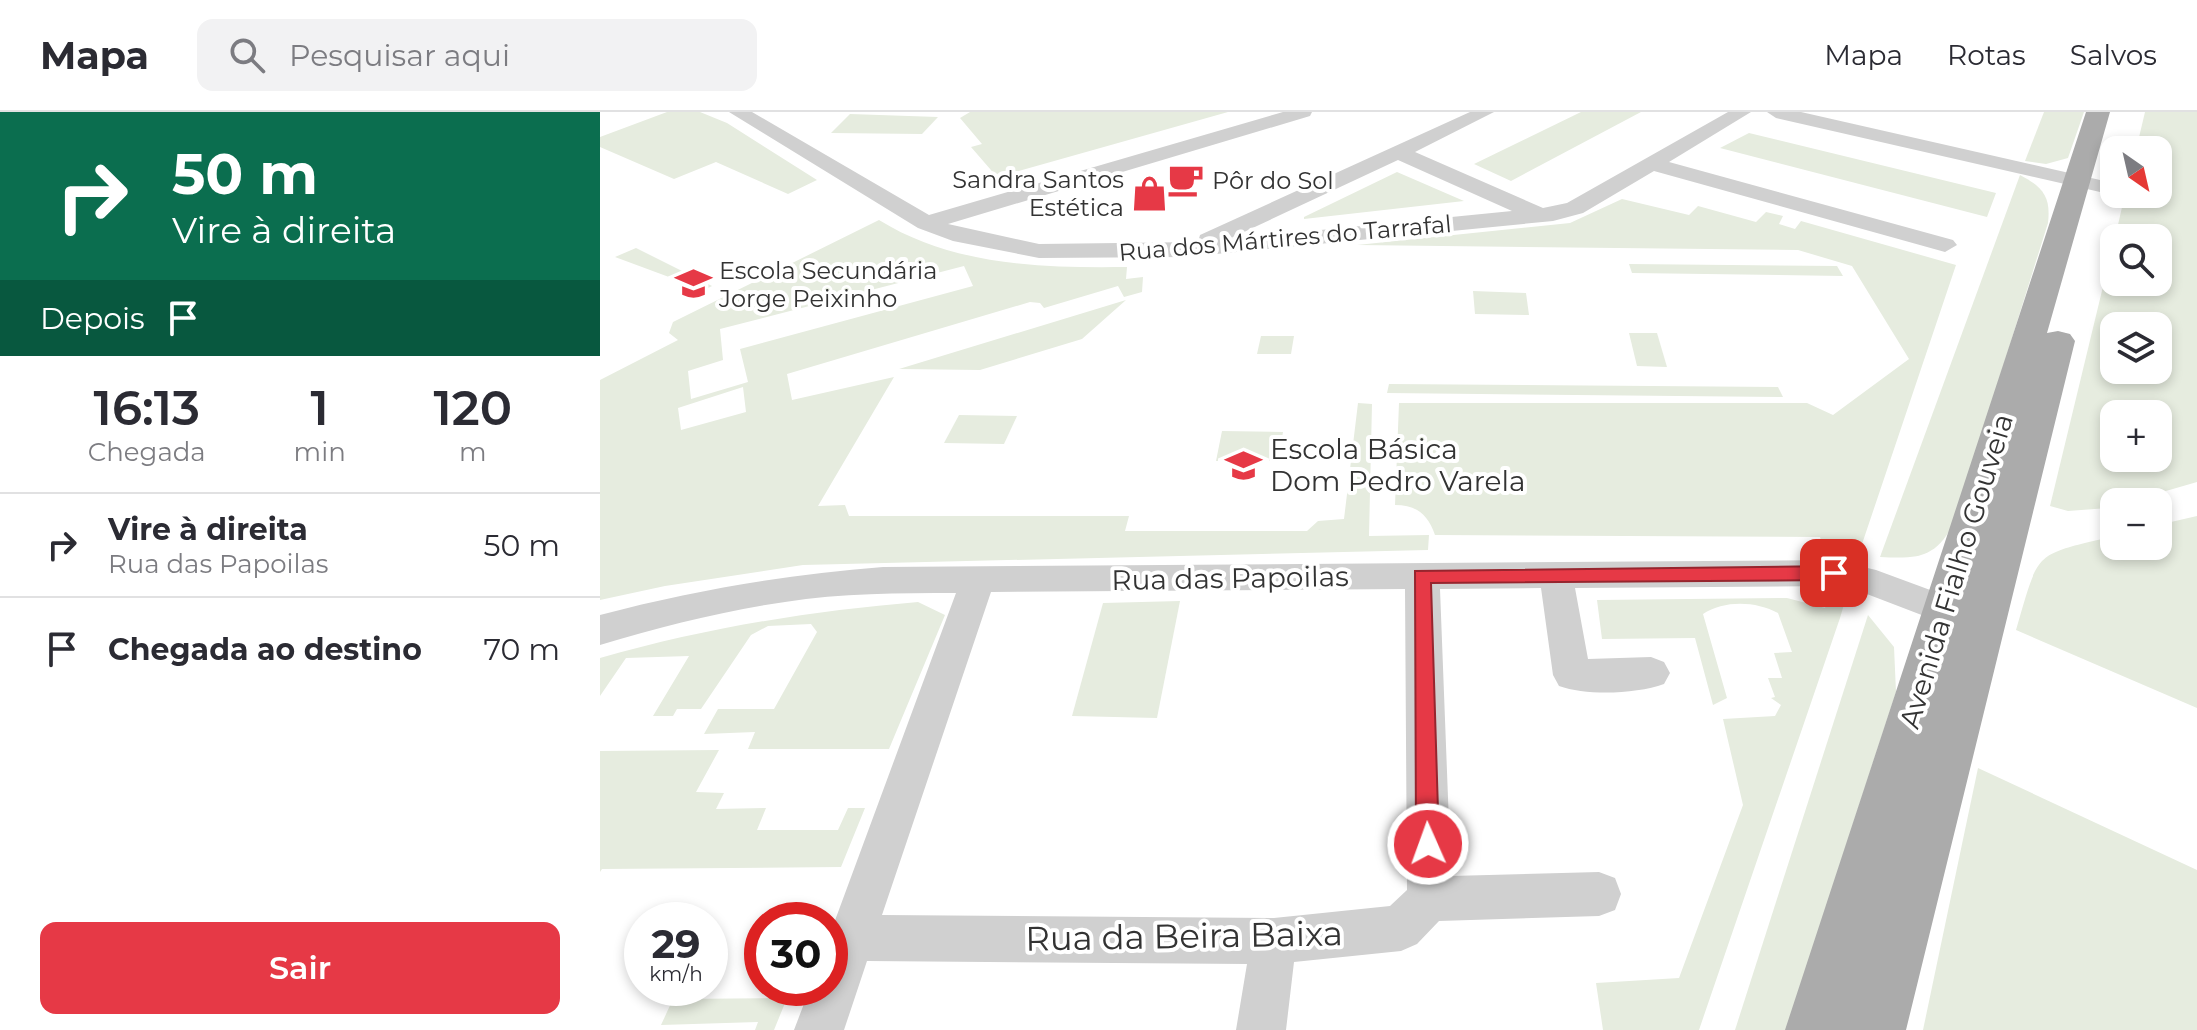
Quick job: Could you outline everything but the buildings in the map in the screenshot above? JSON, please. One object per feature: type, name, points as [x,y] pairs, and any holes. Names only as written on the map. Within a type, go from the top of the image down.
[{"type":"main road","name":"Avenida Fialho Gouveia","points":[[2089,184],[2098,112]]},
{"type":"main road","name":"Avenida Fialho Gouveia","points":[[1817,1030],[1964,617],[2089,184],[2121,112]]},
{"type":"main road","name":"Avenida Fialho Gouveia","points":[[1874,1030],[1964,617]]},
{"type":"street","name":"Rua dos Mártires do Tarrafal","points":[[738,112],[926,223],[961,236],[1039,251],[1186,250],[1540,215],[1575,208],[1742,112]]},
{"type":"street","points":[[926,223],[1303,112]]},
{"type":"street","points":[[1186,250],[1485,112]]},
{"type":"street","points":[[1776,112],[2089,184]]},
{"type":"street","points":[[1398,152],[1540,215]]},
{"type":"street","points":[[1652,164],[1945,245]]},
{"type":"street","name":"Rua das Papoilas","points":[[600,630],[688,606],[786,588],[883,580],[1834,573],[1864,579],[1964,617]]},
{"type":"street","points":[[1556,575],[1572,675],[1651,673]]},
{"type":"street","points":[[1422,576],[1429,899],[1599,894]]},
{"type":"street","points":[[819,1030],[978,580]]},
{"type":"street","name":"Rua da Beira Baixa","points":[[853,938],[1274,941],[1401,928],[1429,899]]},
{"type":"street","points":[[1261,1030],[1274,941]]},
{"type":"shaded area","points":[[667,112],[700,112],[727,123],[817,180],[788,194],[716,162],[674,179],[600,147],[600,137]]},
{"type":"shaded area","points":[[970,112],[1228,112],[997,177],[971,147],[982,144],[960,118]]},
{"type":"shaded area","points":[[1581,112],[1641,112],[1511,181],[1474,164]]},
{"type":"shaded area","points":[[2044,112],[2084,112],[2068,158],[2046,164],[2025,161]]},
{"type":"shaded area","points":[[2145,112],[2197,112],[2197,482],[2172,489],[2100,488],[2100,509],[2068,511],[2050,506],[2101,296],[2172,296],[2172,224],[2118,224],[2122,208],[2172,208],[2172,136],[2139,136]]},
{"type":"shaded area","points":[[850,114],[938,117],[922,134],[831,133]]},
{"type":"shaded area","points":[[1749,133],[1996,193],[1987,217],[1720,148]]},
{"type":"shaded area","points":[[1397,172],[1464,201],[1304,219],[1304,217]]},
{"type":"shaded area","points":[[2020,175],[2044,194],[2048,223],[1955,520],[1941,542],[1925,554],[1880,557]]},
{"type":"shaded area","points":[[1622,199],[1689,215],[1698,206],[1756,222],[1766,212],[1783,216],[1779,224],[1795,229],[1801,221],[1956,265],[1860,550],[1825,551],[1820,537],[1435,535],[1421,512],[1395,505],[1399,403],[1807,403],[1833,415],[1909,359],[1852,266],[1798,250],[1357,245],[1570,223]]},
{"type":"shaded area","points":[[879,220],[937,247],[999,261],[1063,267],[1127,267],[1126,279],[1143,277],[1142,292],[1124,297],[1118,286],[1044,308],[1040,303],[1030,302],[787,374],[792,400],[894,377],[818,506],[845,505],[849,516],[1129,516],[1125,531],[1307,531],[1318,521],[1344,519],[1358,403],[1372,404],[1369,536],[1429,535],[1428,550],[803,565],[665,586],[600,600],[600,380],[678,340],[669,333],[673,322]],"holes":[[[964,266],[973,286],[740,349],[748,382],[691,399],[688,371],[723,360],[720,329]],[[743,387],[746,412],[681,430],[678,408]]]},
{"type":"shaded area","points":[[636,248],[712,286],[704,290],[615,257]]},
{"type":"shaded area","points":[[1629,264],[1837,266],[1843,276],[1632,273]]},
{"type":"shaded area","points":[[1473,291],[1526,293],[1529,315],[1475,314]]},
{"type":"shaded area","points":[[1126,300],[1082,339],[980,370],[899,369]]},
{"type":"shaded area","points":[[1629,333],[1657,333],[1667,367],[1637,366]]},
{"type":"shaded area","points":[[1261,336],[1294,336],[1291,354],[1257,354]]},
{"type":"shaded area","points":[[1389,384],[1778,387],[1783,397],[1387,393]]},
{"type":"shaded area","points":[[959,415],[1017,416],[1004,444],[944,443]]},
{"type":"shaded area","points":[[1222,431],[1283,432],[1278,461],[1216,461]]},
{"type":"shaded area","points":[[2197,516],[2197,708],[2016,630],[2036,570],[2053,553],[2100,540],[2100,560],[2172,560],[2172,522]]},
{"type":"shaded area","points":[[1831,595],[1845,601],[1840,618],[1699,1030],[1603,1030],[1596,983],[1679,978],[1743,805],[1723,719],[1775,716],[1781,705],[1771,698],[1775,697],[1768,678],[1782,678],[1774,653],[1792,652],[1778,613],[1769,609],[1750,604],[1730,604],[1703,614],[1727,698],[1713,705],[1695,638],[1602,639],[1597,600],[1787,598],[1825,608]]},
{"type":"shaded area","points":[[1180,601],[1157,718],[1072,716],[1103,603]]},
{"type":"shaded area","points":[[918,602],[945,615],[889,749],[748,749],[755,732],[704,734],[718,709],[774,709],[817,632],[811,624],[768,626],[751,635],[701,709],[677,709],[673,716],[653,716],[689,656],[626,658],[600,696],[600,658],[758,622]]},
{"type":"shaded area","points":[[1868,615],[1894,647],[1896,692],[1786,1030],[1735,1030]]},
{"type":"shaded area","points":[[719,750],[696,792],[724,793],[716,809],[766,808],[757,830],[838,830],[848,808],[865,808],[841,867],[602,869],[600,872],[600,751]]},
{"type":"shaded area","points":[[1978,768],[2197,870],[2197,1030],[1923,1030]]},
{"type":"shaded area","points":[[744,998],[744,1006],[784,1006],[774,1030],[755,1030],[758,1022],[661,1025],[670,1006],[728,1006],[728,999]]},
{"type":"place","name":"Pôr do Sol","points":[[1186,180]]},
{"type":"place","name":"Sandra Santos Estética","points":[[1150,193]]},
{"type":"place","name":"Escola Secundária Jorge Peixinho","points":[[693,284]]},
{"type":"place","name":"Escola Básica Dom Pedro Varela","points":[[1244,465]]},
{"type":"route","points":[[1428,844],[1422,576],[1834,573]]}]
